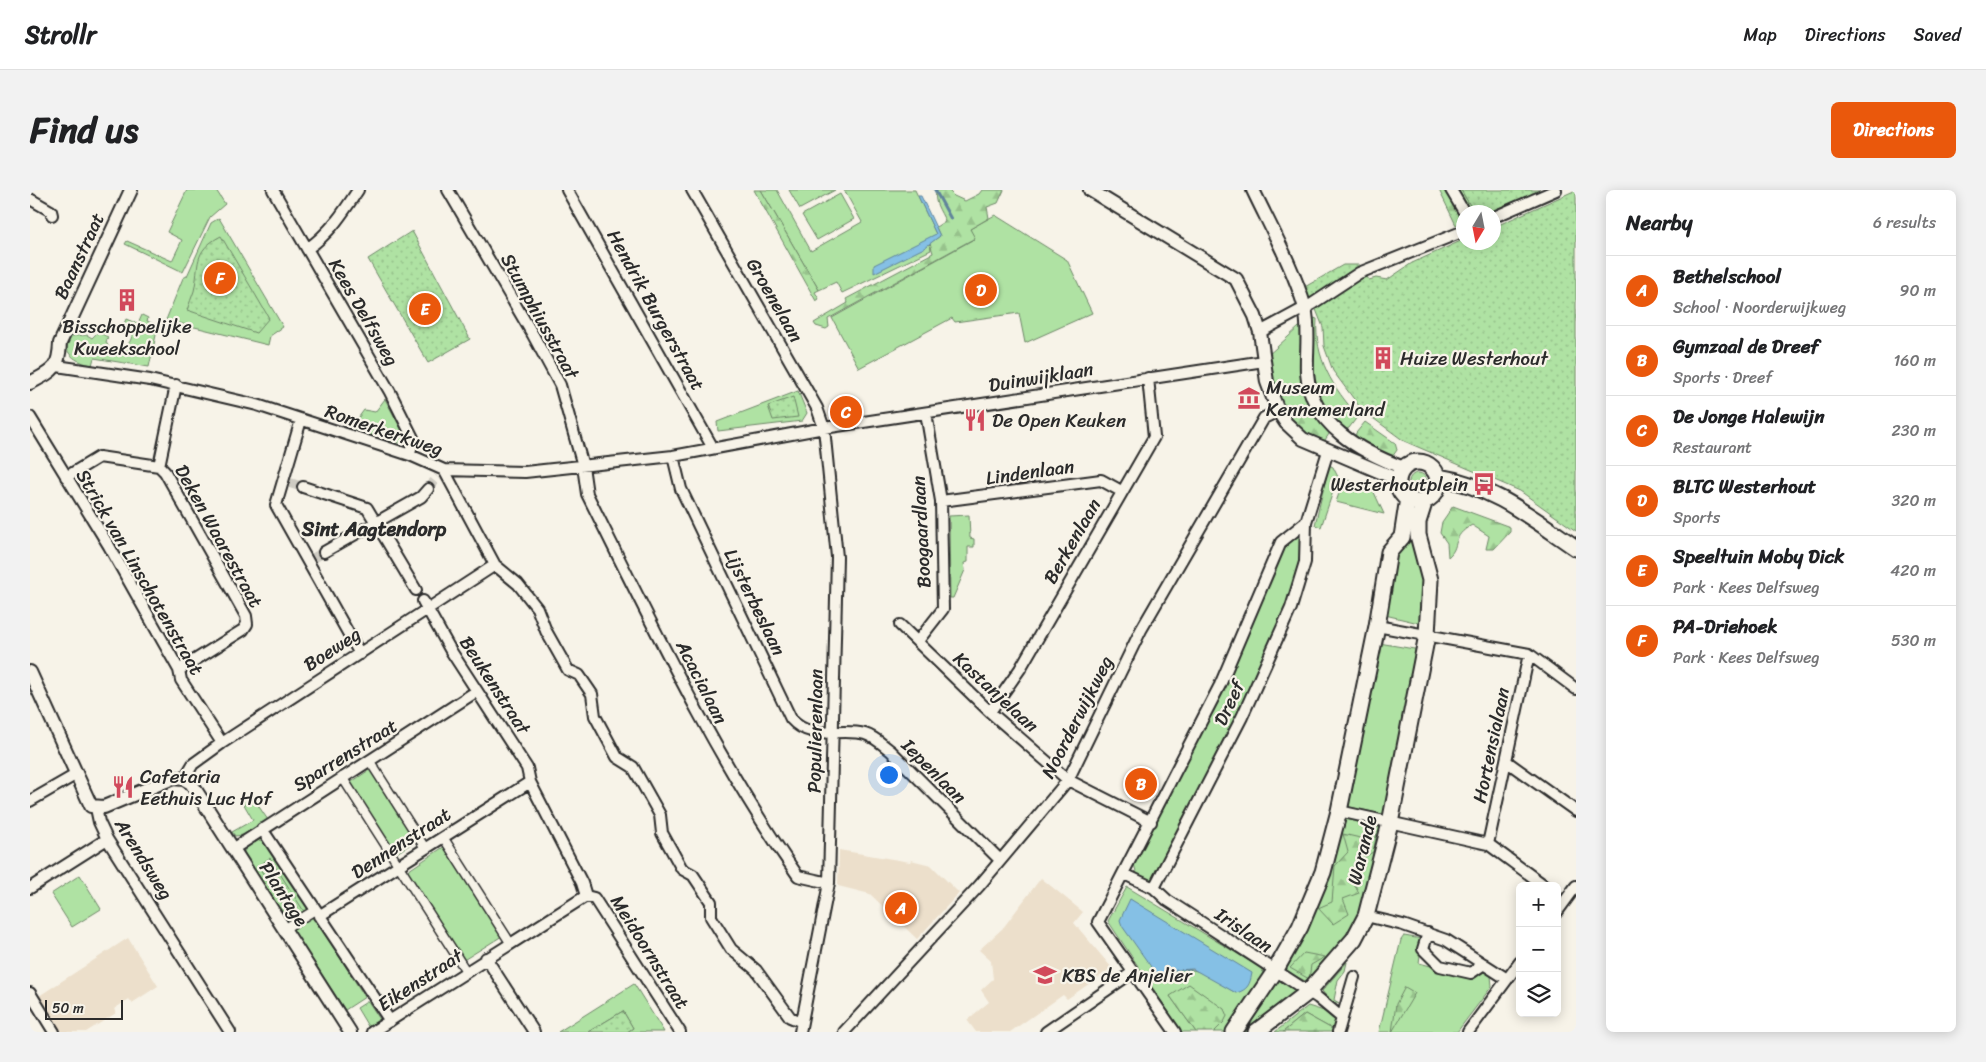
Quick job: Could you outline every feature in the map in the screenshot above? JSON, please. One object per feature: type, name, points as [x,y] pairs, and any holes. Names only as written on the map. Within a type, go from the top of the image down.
[{"type":"main road","points":[[1415,462],[1426,464],[1437,483],[1434,494],[1419,502],[1408,498],[1400,489],[1402,474],[1415,462]]},
{"type":"main road","points":[[1437,483],[1464,482],[1509,503],[1576,548]]},
{"type":"main road","name":"Warande","points":[[1234,1032],[1300,927],[1323,872],[1339,812],[1377,626],[1389,552],[1402,537],[1408,498]]},
{"type":"main road","name":"Warande","points":[[1256,1032],[1307,993],[1354,939],[1366,916],[1390,823],[1427,635],[1430,580],[1418,535],[1418,522],[1425,500]]},
{"type":"street","name":"Baanstraat","points":[[57,366],[60,343],[131,190]]},
{"type":"street","name":"Kees Delfsweg","points":[[273,190],[390,392],[412,438],[410,455]]},
{"type":"street","points":[[307,248],[328,232],[358,190]]},
{"type":"street","name":"Stumphiusstraat","points":[[448,190],[560,385],[583,466]]},
{"type":"street","name":"Hendrik Burgerstraat","points":[[567,190],[713,448]]},
{"type":"street","name":"Groenelaan","points":[[692,190],[817,408],[824,428]]},
{"type":"street","points":[[1090,190],[1236,279],[1255,316],[1260,332],[1267,382],[1278,411],[1286,423],[1303,439],[1328,451],[1402,474]]},
{"type":"street","points":[[1253,190],[1290,267],[1305,308],[1307,320],[1307,376],[1316,402],[1327,421],[1345,439],[1384,460],[1402,474]]},
{"type":"street","points":[[1451,190],[1460,205]]},
{"type":"street","points":[[1501,214],[1556,190]]},
{"type":"street","points":[[30,199],[51,211],[52,215]]},
{"type":"street","points":[[1260,332],[1305,308],[1359,273],[1456,233]]},
{"type":"street","name":"Duinwijklaan","points":[[824,428],[1264,361]]},
{"type":"street","points":[[30,383],[50,373],[57,366]]},
{"type":"street","name":"Romerkerkweg","points":[[57,366],[176,385],[257,405],[410,455],[441,473],[525,472],[674,456],[824,428]]},
{"type":"street","name":"Berkenlaan","points":[[990,712],[1020,669],[1120,491],[1154,436],[1148,378]]},
{"type":"street","name":"Deken Waarestraat","points":[[176,385],[159,466],[165,472],[180,497],[246,616],[247,624],[243,630],[179,670]]},
{"type":"street","name":"Noorderwijkweg","points":[[844,1032],[949,919],[1068,780],[1141,630],[1264,418],[1278,411]]},
{"type":"street","name":"Boogaardlaan","points":[[918,641],[943,609],[940,501],[926,413]]},
{"type":"street","name":"Strick van Linschotenstraat","points":[[30,417],[108,546],[179,670],[181,680],[222,743]]},
{"type":"street","points":[[302,420],[286,482],[276,505],[310,560],[360,654]]},
{"type":"street","name":"Populierenlaan","points":[[801,1027],[828,883],[837,557],[824,428]]},
{"type":"street","name":"Dreef","points":[[1154,888],[1242,717],[1291,608],[1305,562],[1306,522],[1328,451]]},
{"type":"street","name":"Lijsterbeslaan","points":[[674,456],[681,489],[791,719],[806,731],[832,732]]},
{"type":"street","points":[[66,477],[99,457],[159,466]]},
{"type":"street","name":"Acacialaan","points":[[583,466],[587,494],[730,772],[758,819],[798,876],[828,883]]},
{"type":"street","points":[[441,473],[495,565],[518,584],[537,608],[546,631],[568,670],[579,675],[592,694],[595,716],[617,757],[633,768],[660,815],[662,833],[682,869],[693,875],[711,902],[711,917],[731,949],[756,970],[790,1017],[801,1027]]},
{"type":"street","name":"Lindenlaan","points":[[940,501],[1101,480],[1120,491]]},
{"type":"street","points":[[303,487],[367,508],[416,590]]},
{"type":"street","points":[[324,552],[422,497],[428,489]]},
{"type":"street","name":"Dreef","points":[[1133,972],[1098,922],[1220,685],[1281,542],[1306,522]]},
{"type":"street","name":"Boeweg","points":[[184,779],[193,764],[222,743],[360,654],[425,605],[495,565]]},
{"type":"street","name":"Beukenstraat","points":[[425,605],[477,691],[528,768],[530,782],[582,884],[586,896]]},
{"type":"street","name":"Kastanjelaan","points":[[900,625],[990,712],[1068,780],[1151,822]]},
{"type":"street","points":[[1377,626],[1529,654],[1576,689]]},
{"type":"street","name":"Hortensialaan","points":[[1488,844],[1529,654]]},
{"type":"street","name":"Arendsweg","points":[[30,672],[88,802],[96,808],[99,822],[107,839],[230,1032]]},
{"type":"street","name":"Sparrenstraat","points":[[233,849],[342,776],[477,691]]},
{"type":"street","name":"Iepenlaan","points":[[832,732],[864,734],[880,742],[999,859]]},
{"type":"street","points":[[369,760],[400,801],[425,848]]},
{"type":"street","points":[[1506,761],[1576,812]]},
{"type":"street","points":[[30,801],[77,774]]},
{"type":"street","points":[[342,776],[466,972]]},
{"type":"street","points":[[96,808],[104,807],[173,778],[184,779]]},
{"type":"street","name":"Plantage","points":[[184,779],[196,789],[350,1032]]},
{"type":"street","name":"Dennenstraat","points":[[284,929],[317,913],[398,866],[530,782]]},
{"type":"street","points":[[1339,812],[1488,844],[1540,882]]},
{"type":"street","name":"Plantage","points":[[262,829],[390,1021]]},
{"type":"street","points":[[443,836],[511,944]]},
{"type":"street","points":[[30,888],[107,839]]},
{"type":"street","name":"Irislaan","points":[[1124,874],[1154,888],[1167,900],[1342,1018]]},
{"type":"street","points":[[1561,898],[1576,886]]},
{"type":"street","name":"Eikenstraat","points":[[372,1032],[586,896]]},
{"type":"street","name":"Meidoornstraat","points":[[586,896],[594,898],[680,1032]]},
{"type":"street","points":[[1366,916],[1428,933],[1446,940],[1507,979]]},
{"type":"street","points":[[1428,933],[1423,949],[1440,966],[1471,973],[1484,964]]},
{"type":"street","points":[[486,958],[534,1032]]},
{"type":"street","points":[[1468,1032],[1516,967]]},
{"type":"street","points":[[1046,1032],[1133,972],[1175,1032]]},
{"type":"street","points":[[1338,1032],[1354,977]]},
{"type":"street","points":[[30,993],[34,1008],[54,1032]]},
{"type":"shaded area","points":[[839,850],[910,862],[911,860],[931,865],[959,893],[917,939],[870,894],[838,886]]},
{"type":"shaded area","points":[[1041,878],[1083,912],[1074,923],[1112,968],[1067,999],[1063,995],[1010,1032],[976,1032],[967,1020],[989,1002],[981,990],[993,979],[991,961],[979,950],[1003,928]]},
{"type":"shaded area","points":[[128,938],[158,986],[132,1003],[129,999],[114,1009],[116,1013],[86,1032],[62,1032],[39,996]]},
{"type":"green space","points":[[187,190],[216,190],[225,204],[210,217],[183,272],[125,244],[127,241],[172,261],[182,240],[167,232]]},
{"type":"green space","points":[[754,190],[761,190],[819,290],[815,292],[819,299],[816,301]]},
{"type":"green space","points":[[761,190],[777,190],[811,251],[862,222],[844,190],[915,190],[936,234],[924,248],[930,243],[931,250],[842,293],[836,282],[819,290]]},
{"type":"green space","points":[[789,190],[835,190],[800,209]]},
{"type":"green space","points":[[937,190],[948,190],[954,196],[965,201],[979,194],[982,190],[1004,190],[998,203],[987,207],[989,218],[970,229],[975,238],[828,319],[829,327],[826,329],[816,326],[814,323],[848,303],[846,299],[933,253],[930,243],[940,236],[936,227],[945,221],[936,202]]},
{"type":"green space","points":[[1439,190],[1461,190],[1470,205],[1456,205],[1456,225]]},
{"type":"green space","points":[[1461,190],[1545,190],[1501,209],[1501,205],[1470,205]]},
{"type":"green space","points":[[1576,190],[1576,531],[1520,491],[1404,441],[1362,410],[1333,371],[1324,346],[1323,327],[1315,307],[1303,288],[1343,265],[1360,265],[1369,280],[1376,278],[1387,280],[1412,263],[1456,243],[1456,250],[1501,250],[1501,224]]},
{"type":"green space","points":[[840,194],[854,219],[817,240],[802,215]]},
{"type":"green space","points":[[995,215],[1067,260],[1092,313],[1025,343],[1019,313],[955,322],[952,318],[859,368],[832,318],[974,239],[970,229]]},
{"type":"green space","points":[[219,218],[283,327],[270,336],[268,345],[166,320],[183,278],[187,276],[211,223]]},
{"type":"green space","points":[[412,231],[470,339],[428,363],[368,259]]},
{"type":"green space","points":[[221,236],[269,318],[256,333],[187,310],[194,291],[201,253],[205,247]]},
{"type":"green space","points":[[142,315],[148,318],[147,321],[158,326],[149,367],[94,358],[92,365],[81,362],[68,352],[67,347],[71,336],[87,335],[92,338],[98,332],[108,337],[106,342],[110,350],[123,349],[127,346],[132,334],[132,329],[124,324],[126,319],[138,324]]},
{"type":"green space","points":[[1311,317],[1317,319],[1319,347],[1327,372],[1341,395],[1358,416],[1349,428],[1344,430],[1331,417],[1317,391],[1312,364]]},
{"type":"green space","points":[[1299,327],[1303,327],[1317,411],[1278,404],[1266,357]]},
{"type":"green space","points":[[798,391],[807,413],[802,421],[718,431],[717,422]]},
{"type":"green space","points":[[793,397],[798,417],[773,420],[768,406]]},
{"type":"green space","points":[[385,399],[406,438],[400,443],[386,439],[385,432],[381,433],[377,430],[374,436],[350,429],[364,410],[375,412]]},
{"type":"green space","points":[[1278,404],[1317,411],[1331,431],[1323,443],[1296,428]]},
{"type":"green space","points":[[1365,422],[1395,443],[1397,450],[1390,460],[1355,439],[1356,433]]},
{"type":"green space","points":[[1329,465],[1333,467],[1338,477],[1321,527],[1315,525]]},
{"type":"green space","points":[[1414,473],[1422,473],[1427,478],[1425,489],[1414,491],[1409,486],[1409,478]]},
{"type":"green space","points":[[1344,479],[1372,488],[1384,514],[1336,502]]},
{"type":"green space","points":[[1453,506],[1510,527],[1510,532],[1494,549],[1486,549],[1489,536],[1472,525],[1465,529],[1458,537],[1452,553],[1448,557],[1447,543],[1440,533],[1442,522]]},
{"type":"green space","points":[[969,515],[970,538],[974,539],[974,547],[968,547],[968,562],[964,563],[965,570],[953,598],[950,598],[949,516]]},
{"type":"green space","points":[[1410,524],[1423,564],[1423,624],[1385,615],[1395,558]]},
{"type":"green space","points":[[1299,533],[1303,535],[1303,558],[1287,604],[1239,718],[1156,877],[1142,878],[1137,875],[1134,864],[1222,693],[1285,544]]},
{"type":"green space","points":[[1379,643],[1420,650],[1387,815],[1345,806]]},
{"type":"green space","points":[[372,768],[417,840],[395,854],[350,783]]},
{"type":"green space","points":[[251,795],[268,820],[244,835],[235,836],[232,832],[253,820],[242,801]]},
{"type":"green space","points":[[1342,818],[1384,829],[1370,891],[1353,932],[1309,983],[1286,971],[1314,905]]},
{"type":"green space","points":[[1377,833],[1373,852],[1354,863],[1352,879],[1359,893],[1343,899],[1349,914],[1333,924],[1318,908],[1332,902],[1335,866],[1348,852],[1343,834],[1369,840]]},
{"type":"green space","points":[[257,839],[266,842],[365,997],[345,1010],[243,853],[249,844]]},
{"type":"green space","points":[[445,846],[502,936],[462,961],[406,872]]},
{"type":"green space","points":[[270,858],[305,913],[293,919],[258,866]]},
{"type":"green space","points":[[80,875],[101,909],[72,927],[51,894]]},
{"type":"green space","points":[[1127,887],[1261,968],[1265,977],[1227,1032],[1214,1032],[1224,1022],[1170,996],[1196,1032],[1182,1032],[1108,921]],"holes":[[[1130,899],[1236,993],[1204,974],[1195,971],[1187,969],[1168,973]]]},
{"type":"green space","points":[[1404,936],[1422,939],[1419,963],[1474,977],[1486,971],[1491,976],[1492,986],[1457,1032],[1379,1032],[1401,940]]},
{"type":"green space","points":[[1304,953],[1325,957],[1311,965],[1309,979],[1290,968]]},
{"type":"green space","points":[[1347,962],[1345,971],[1338,980],[1334,1000],[1341,1004],[1331,1002],[1322,991]]},
{"type":"green space","points":[[1280,978],[1300,991],[1251,1032],[1239,1032]]},
{"type":"green space","points":[[634,984],[664,1032],[627,1032],[633,1028],[623,1011],[588,1032],[558,1032]]},
{"type":"green space","points":[[1189,984],[1224,1009],[1227,1016],[1214,1032],[1196,1032],[1170,996]]},
{"type":"green space","points":[[1405,987],[1415,993],[1392,1032],[1396,1004]]},
{"type":"green space","points":[[368,1001],[381,1021],[369,1028],[357,1008]]},
{"type":"green space","points":[[1308,1006],[1327,1012],[1336,1021],[1334,1030],[1305,1014],[1283,1032],[1275,1032]]},
{"type":"green space","points":[[623,1011],[633,1028],[627,1032],[588,1032]]},
{"type":"green space","points":[[1305,1014],[1334,1030],[1333,1032],[1283,1032]]},
{"type":"water","points":[[918,196],[921,196],[940,236],[924,248],[874,273],[874,265],[936,234]]},
{"type":"water","points":[[1130,899],[1252,973],[1248,986],[1236,993],[1193,969],[1176,970],[1159,978],[1122,926],[1120,920]]},
{"type":"waterway","points":[[935,190],[951,219]]},
{"type":"tunnel","points":[[428,489],[438,477]]},
{"type":"tunnel","points":[[290,483],[303,487]]},
{"type":"tunnel","points":[[312,559],[324,552]]},
{"type":"place","name":"PA-Driehoek","points":[[220,278]]},
{"type":"place","name":"BLTC Westerhout","points":[[981,290]]},
{"type":"place","name":"Bisschoppelijke Kweekschool","points":[[127,300]]},
{"type":"place","name":"Speeltuin Moby Dick","points":[[425,309]]},
{"type":"place","name":"Huize Westerhout","points":[[1383,358]]},
{"type":"place","name":"Museum Kennemerland","points":[[1249,398]]},
{"type":"place","name":"De Jonge Halewijn","points":[[846,412]]},
{"type":"place","name":"De Open Keuken","points":[[975,420]]},
{"type":"place","name":"Westerhoutplein","points":[[1484,484]]},
{"type":"place","name":"Gymzaal de Dreef","points":[[1141,784]]},
{"type":"place","name":"Cafetaria Eethuis Luc Hof","points":[[123,787]]},
{"type":"place","name":"Bethelschool","points":[[901,908]]},
{"type":"place","name":"KBS de Anjelier","points":[[1045,975]]},
{"type":"district","name":"Sint Aagtendorp","points":[[374,529]]}]
